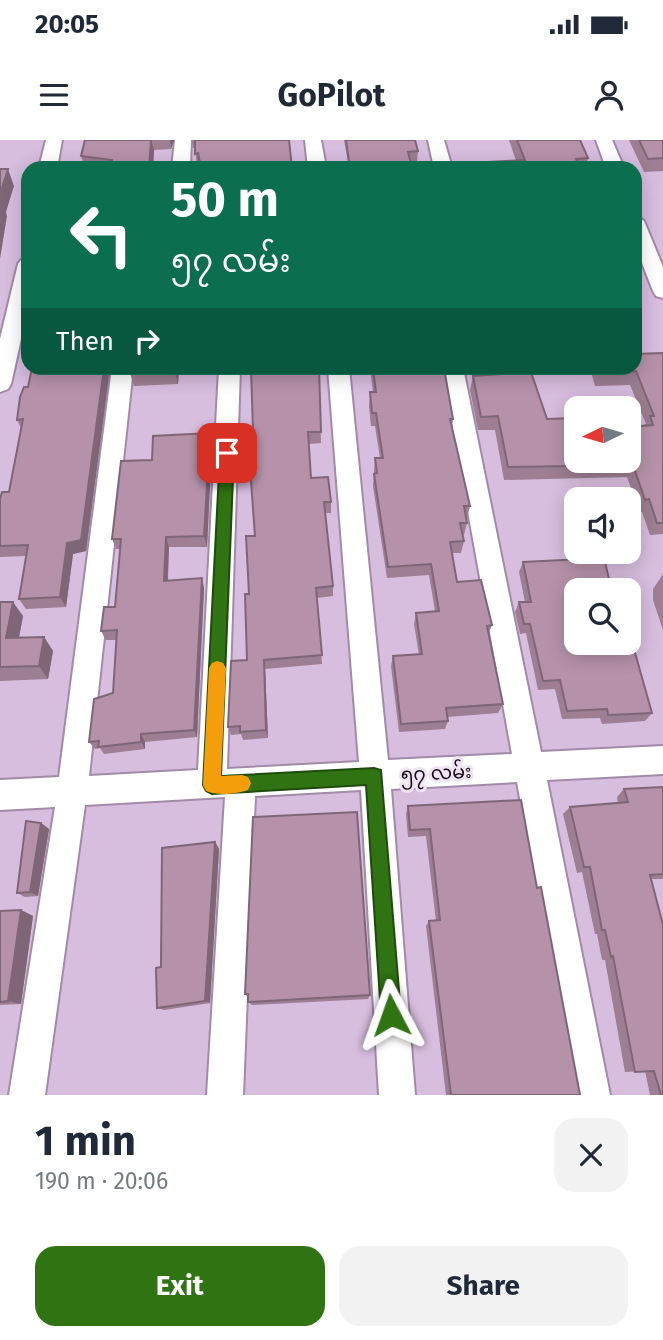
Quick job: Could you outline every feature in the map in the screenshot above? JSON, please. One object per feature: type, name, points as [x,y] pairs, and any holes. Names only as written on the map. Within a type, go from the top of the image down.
[{"type":"street","points":[[50,161],[54,140]]},
{"type":"street","points":[[182,161],[183,140]]},
{"type":"street","points":[[313,140],[316,161]]},
{"type":"street","points":[[436,140],[441,161]]},
{"type":"street","points":[[604,140],[612,161]]},
{"type":"street","points":[[642,238],[661,283]]},
{"type":"street","points":[[642,280],[661,283]]},
{"type":"street","points":[[0,384],[16,300]]},
{"type":"street","points":[[27,1095],[72,792],[121,375]]},
{"type":"street","points":[[225,1095],[229,375]]},
{"type":"street","points":[[339,375],[374,776],[397,1095]]},
{"type":"street","points":[[454,375],[592,1095]]},
{"type":"street","name":"၅၇ လမ်း","points":[[0,795],[663,760]]},
{"type":"building","points":[[85,140],[151,140],[150,161],[112,161],[81,156]]},
{"type":"building","points":[[195,140],[289,140],[291,161],[200,161],[198,153],[195,154]]},
{"type":"building","points":[[346,140],[415,140],[418,151],[408,152],[410,161],[349,161]]},
{"type":"building","points":[[517,140],[580,140],[588,158],[576,159],[577,161],[507,161],[525,160]]},
{"type":"building","points":[[639,140],[663,140],[663,158],[648,159]]},
{"type":"building","points":[[0,169],[8,169],[0,194]]},
{"type":"building","points":[[663,353],[663,523],[657,523],[636,473],[641,473],[641,426],[653,425],[650,416],[654,416],[638,375],[642,375],[642,354]]},
{"type":"building","points":[[31,375],[103,375],[81,540],[67,543],[60,597],[19,599],[28,545],[0,546],[0,499],[2,492],[9,492],[23,419],[17,420],[20,397],[24,387],[28,387]]},
{"type":"building","points":[[251,375],[319,375],[321,432],[308,432],[311,478],[328,477],[331,502],[324,502],[333,586],[316,588],[322,655],[264,660],[266,730],[240,732],[240,726],[228,727],[231,661],[247,660],[245,594],[249,594],[246,536],[255,536],[249,453],[241,454],[240,431],[253,431]]},
{"type":"building","points":[[374,375],[445,375],[453,419],[450,419],[470,506],[464,506],[467,523],[460,523],[464,541],[450,542],[457,582],[481,580],[492,625],[487,626],[503,704],[446,708],[448,721],[401,724],[393,656],[422,654],[416,613],[439,611],[431,564],[388,567],[374,474],[377,473],[375,458],[383,458],[376,413],[372,413],[370,392],[376,392]]},
{"type":"building","points":[[532,375],[547,419],[564,418],[564,466],[508,467],[498,416],[481,417],[473,376]]},
{"type":"building","points":[[210,433],[204,536],[166,537],[164,581],[202,578],[194,730],[141,734],[141,742],[98,747],[99,741],[89,742],[94,699],[113,693],[117,630],[101,631],[104,607],[115,607],[121,539],[112,539],[121,461],[152,460],[153,436]]},
{"type":"building","points":[[564,560],[564,564],[605,564],[609,578],[564,578],[564,655],[636,655],[652,713],[608,715],[607,709],[567,711],[560,680],[543,681],[530,624],[524,624],[519,602],[531,602],[523,562]]},
{"type":"building","points":[[0,602],[13,602],[6,638],[44,637],[39,666],[0,667]]},
{"type":"building","points":[[663,787],[663,874],[650,875],[663,925],[661,1095],[654,1071],[635,1072],[613,956],[611,957],[605,930],[602,930],[590,867],[584,867],[570,807],[628,802],[624,789]]},
{"type":"building","points":[[521,800],[537,888],[541,887],[580,1095],[451,1095],[429,921],[440,920],[430,829],[410,830],[408,806]]},
{"type":"building","points":[[357,812],[370,995],[248,1002],[248,994],[245,994],[253,817]]},
{"type":"building","points":[[26,821],[41,823],[30,892],[17,893]]},
{"type":"building","points":[[215,842],[205,1001],[157,1008],[156,968],[161,967],[162,848]]},
{"type":"building","points":[[21,910],[8,1001],[0,1002],[0,911]]},
{"type":"slow traffic","points":[[217,668],[212,785],[242,783]]},
{"type":"route","points":[[227,453],[212,785],[374,776],[391,1015]]}]
